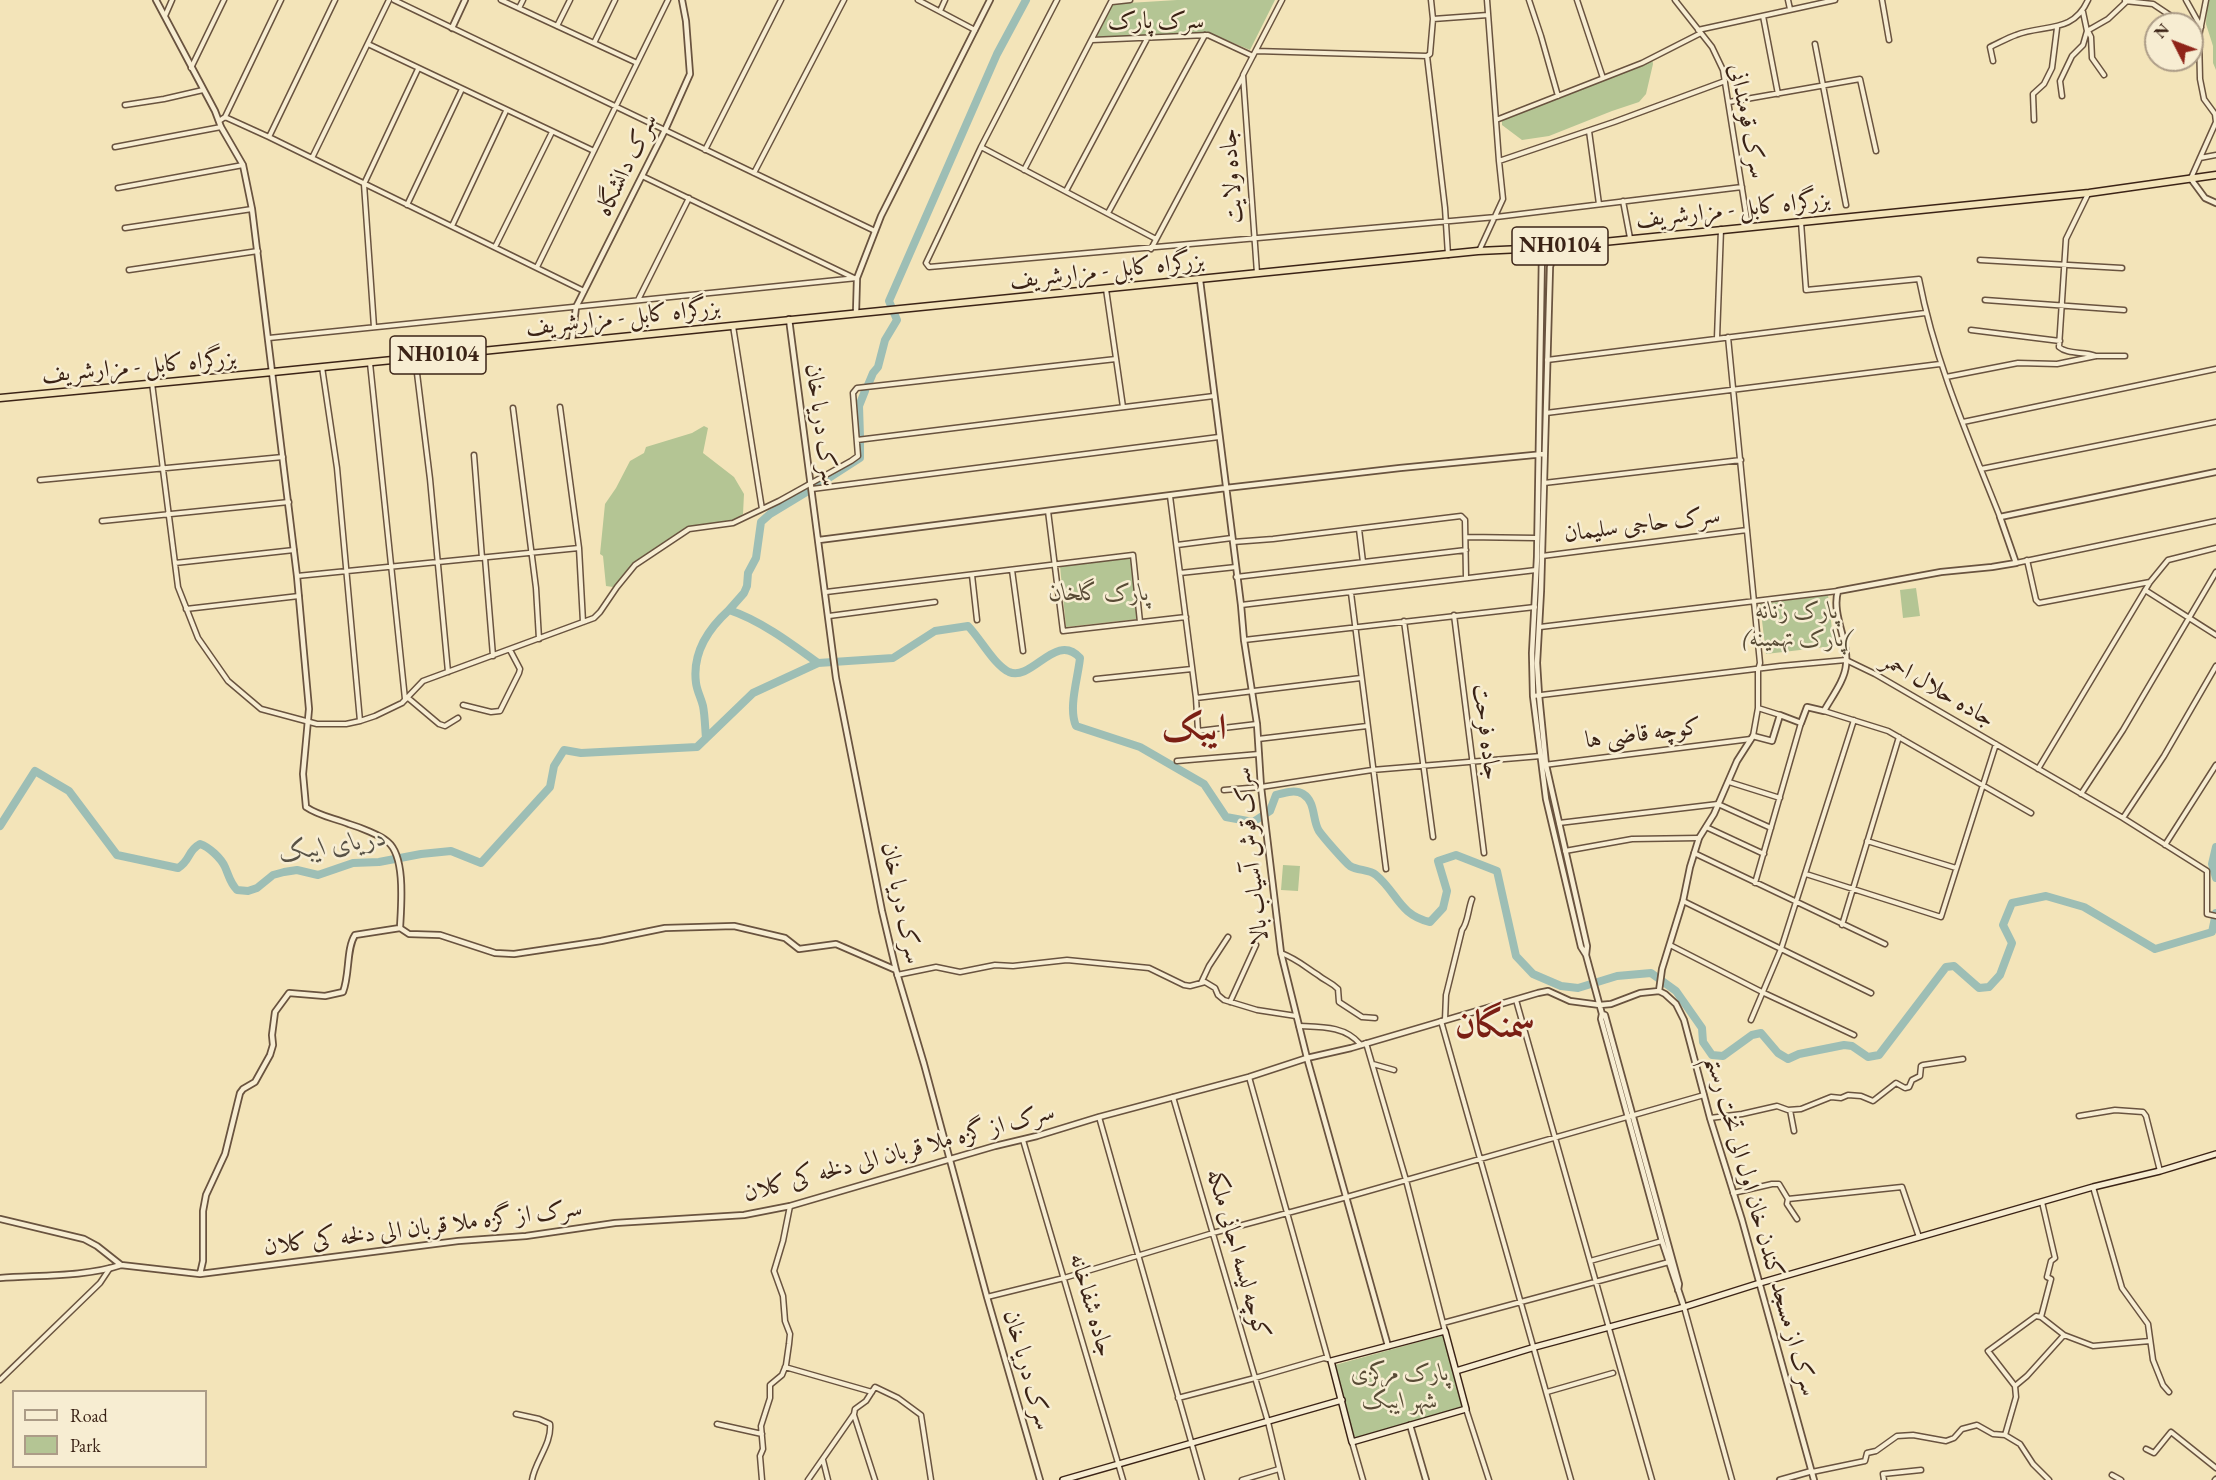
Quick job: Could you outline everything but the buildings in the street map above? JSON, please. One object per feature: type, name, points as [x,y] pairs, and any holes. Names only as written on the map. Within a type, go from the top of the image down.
[{"type":"highway","name":"بزرگراه کابل - مزارشریف","points":[[0,398],[1478,251],[1548,247],[2090,193],[2216,175]]},
{"type":"main road","points":[[1456,1371],[2093,1187],[2160,1171],[2216,1154]]},
{"type":"main road","points":[[1446,1331],[1466,1408],[1352,1442],[1330,1360],[1446,1331]]},
{"type":"main road","points":[[1063,1480],[1342,1400]]},
{"type":"street","points":[[156,0],[243,165],[252,209],[299,596],[308,722],[303,774],[306,807],[315,813],[352,824],[388,842],[396,854],[398,865],[402,895],[400,928]]},
{"type":"street","points":[[165,16],[172,0]]},
{"type":"street","points":[[191,69],[224,0]]},
{"type":"street","points":[[115,147],[220,124],[281,0]]},
{"type":"street","points":[[269,137],[335,0]]},
{"type":"street","points":[[312,158],[389,0]]},
{"type":"street","points":[[394,0],[875,231]]},
{"type":"street","points":[[452,28],[465,0]]},
{"type":"street","points":[[501,0],[637,63]]},
{"type":"street","points":[[519,8],[523,0]]},
{"type":"street","points":[[557,26],[570,0]]},
{"type":"street","points":[[594,43],[615,0]]},
{"type":"street","points":[[537,267],[668,0]]},
{"type":"street","name":"سرک دانشگاه","points":[[572,341],[576,307],[665,130],[690,74],[682,0]]},
{"type":"street","points":[[705,150],[781,0]]},
{"type":"street","points":[[754,173],[844,0]]},
{"type":"street","points":[[918,0],[975,30]]},
{"type":"street","points":[[939,11],[945,0]]},
{"type":"street","points":[[856,313],[856,278],[881,216],[990,0]]},
{"type":"street","points":[[1057,0],[981,147],[926,263],[929,267],[1496,217],[1742,187]]},
{"type":"street","name":"سرک پارک","points":[[1112,1],[1130,0]]},
{"type":"street","name":"جاده ولایت","points":[[1151,249],[1282,0]]},
{"type":"street","points":[[1431,0],[1433,19],[1430,54],[1427,56],[1445,208],[1444,221],[1448,255]]},
{"type":"street","points":[[1478,251],[1503,199],[1487,0]]},
{"type":"street","points":[[1528,0],[1558,96]]},
{"type":"street","points":[[1577,0],[1603,78]]},
{"type":"street","name":"سرک قومندانی","points":[[1675,0],[1712,47],[1723,70],[1748,226]]},
{"type":"street","points":[[1788,0],[1790,9]]},
{"type":"street","points":[[1496,120],[1642,63],[1700,31],[1835,0]]},
{"type":"street","points":[[1882,0],[1889,40]]},
{"type":"street","points":[[2088,0],[2083,12],[2087,31],[2091,37],[2092,58],[2104,75]]},
{"type":"street","points":[[1024,170],[1112,1]]},
{"type":"street","points":[[2062,96],[2060,81],[2072,56],[2083,45],[2087,31],[2108,19],[2125,1],[2153,4],[2165,12]]},
{"type":"street","points":[[1992,61],[1990,47],[2039,28],[2057,28],[2083,12]]},
{"type":"street","points":[[1433,19],[1488,15]]},
{"type":"street","points":[[1763,16],[1778,93]]},
{"type":"street","points":[[2034,120],[2032,94],[2044,84],[2052,68],[2057,28]]},
{"type":"street","points":[[1108,213],[1205,35]]},
{"type":"street","name":"سرک پارک","points":[[1092,40],[1205,35],[1253,56]]},
{"type":"street","points":[[1066,191],[1148,38]]},
{"type":"street","points":[[368,44],[594,151]]},
{"type":"street","points":[[1815,44],[1846,205]]},
{"type":"street","points":[[1256,51],[1427,56]]},
{"type":"street","points":[[374,327],[364,184],[418,69]]},
{"type":"street","points":[[2201,72],[2202,91],[2206,103],[2215,114],[2216,122],[2191,179],[2205,198],[2216,202]]},
{"type":"street","name":"جاده ولایت","points":[[1244,75],[1257,274]]},
{"type":"street","points":[[1729,102],[1861,80],[1876,151]]},
{"type":"street","points":[[1499,161],[1725,81]]},
{"type":"street","points":[[407,204],[462,89]]},
{"type":"street","points":[[125,105],[203,90]]},
{"type":"street","points":[[452,226],[506,111]]},
{"type":"street","points":[[225,117],[584,291]]},
{"type":"street","points":[[1589,131],[1599,204]]},
{"type":"street","points":[[495,247],[552,132]]},
{"type":"street","points":[[981,147],[1156,239]]},
{"type":"street","points":[[2199,158],[2216,155]]},
{"type":"street","points":[[118,188],[243,165]]},
{"type":"street","points":[[642,176],[856,278]]},
{"type":"street","points":[[2090,193],[2066,239],[2059,347],[2064,351],[2083,352],[2096,356]]},
{"type":"street","points":[[638,301],[689,198]]},
{"type":"street","points":[[1623,201],[1630,238]]},
{"type":"street","points":[[125,228],[252,209]]},
{"type":"street","points":[[1800,221],[1806,290],[1919,279],[1925,313],[1940,364],[2016,563]]},
{"type":"street","points":[[1717,339],[1721,228]]},
{"type":"street","points":[[1552,259],[1567,245]]},
{"type":"street","points":[[1536,696],[1540,627],[1538,607],[1536,570],[1536,538],[1541,454],[1545,413],[1550,267],[1554,253],[1548,247],[1542,251],[1541,454],[1544,483],[1542,556],[1538,607],[1532,653],[1536,696],[1543,765],[1546,799],[1581,947],[1586,955],[1602,1014],[1605,1015],[1662,1241],[1684,1307],[1732,1480]]},
{"type":"street","points":[[1526,248],[1543,257]]},
{"type":"street","points":[[129,270],[258,251]]},
{"type":"street","points":[[1980,260],[2122,268]]},
{"type":"street","points":[[269,338],[856,278]]},
{"type":"street","name":"سرک قوش آسیاب بالا","points":[[1200,280],[1244,640],[1257,724],[1264,809],[1281,953],[1307,1058],[1388,1346]]},
{"type":"street","points":[[1106,289],[1123,407]]},
{"type":"street","points":[[1985,300],[2124,310]]},
{"type":"street","points":[[1547,360],[1925,313]]},
{"type":"street","name":"سرک دریا خان","points":[[789,319],[837,678],[882,911],[897,973],[1040,1480]]},
{"type":"street","points":[[733,325],[762,509]]},
{"type":"street","points":[[1971,330],[2060,341]]},
{"type":"street","points":[[1659,988],[1662,969],[1699,838],[1729,782],[1737,761],[1752,738],[1758,708],[1760,663],[1728,338]]},
{"type":"street","points":[[1946,377],[2018,363],[2057,364],[2096,356],[2125,356]]},
{"type":"street","points":[[415,357],[430,479],[448,672]]},
{"type":"street","points":[[152,383],[178,588],[198,639],[228,681],[261,709],[308,722],[330,725],[360,721],[375,716],[406,698],[423,681],[583,622],[600,612],[617,586],[635,565],[689,529],[733,523],[811,486],[837,470],[858,456],[853,393],[857,388],[1116,359]]},
{"type":"street","points":[[370,362],[406,698],[440,724],[446,726],[458,717]]},
{"type":"street","points":[[1545,413],[1940,364]]},
{"type":"street","points":[[322,367],[337,468],[360,721]]},
{"type":"street","points":[[1963,422],[2216,369]]},
{"type":"street","points":[[857,440],[1214,396]]},
{"type":"street","points":[[560,407],[579,548],[583,622]]},
{"type":"street","points":[[513,408],[536,588],[539,639]]},
{"type":"street","points":[[1981,469],[2216,422]]},
{"type":"street","points":[[811,486],[1220,437]]},
{"type":"street","points":[[819,540],[1226,489],[1541,454]]},
{"type":"street","points":[[474,455],[493,656]]},
{"type":"street","points":[[40,480],[283,457]]},
{"type":"street","points":[[1544,483],[1741,460]]},
{"type":"street","points":[[2000,517],[2216,472]]},
{"type":"street","points":[[1170,496],[1196,698],[1198,731],[1257,724]]},
{"type":"street","points":[[102,521],[288,502]]},
{"type":"street","points":[[1048,511],[1063,631],[1186,617]]},
{"type":"street","points":[[1177,545],[1359,529],[1461,516],[1465,520],[1466,577]]},
{"type":"street","points":[[1540,627],[1838,591],[1941,572],[2016,563],[2216,521]]},
{"type":"street","points":[[1359,529],[1363,562]]},
{"type":"street","name":"سرک حاجی سلیمان","points":[[1542,556],[1747,530]]},
{"type":"street","points":[[1466,537],[1536,538]]},
{"type":"street","points":[[297,576],[579,548]]},
{"type":"street","points":[[2038,769],[2150,582],[2168,560],[2216,548]]},
{"type":"street","points":[[175,563],[294,550]]},
{"type":"street","points":[[1236,577],[1466,550]]},
{"type":"street","points":[[826,592],[1133,555],[1140,622]]},
{"type":"street","points":[[2027,560],[2036,600],[2039,603],[2150,582]]},
{"type":"street","points":[[1180,573],[1236,567]]},
{"type":"street","points":[[1012,570],[1023,651]]},
{"type":"street","points":[[1241,605],[1536,570]]},
{"type":"street","points":[[2081,794],[2216,572]]},
{"type":"street","points":[[972,574],[977,620]]},
{"type":"street","points":[[2145,590],[2216,635]]},
{"type":"street","points":[[1824,711],[1843,674],[1846,660],[1838,591]]},
{"type":"street","points":[[1351,593],[1386,869]]},
{"type":"street","points":[[186,609],[299,596]]},
{"type":"street","points":[[829,616],[935,602]]},
{"type":"street","points":[[1244,640],[1538,607]]},
{"type":"street","name":"جاده فرحت","points":[[1454,615],[1484,853]]},
{"type":"street","points":[[1404,621],[1433,837]]},
{"type":"street","points":[[463,705],[491,712],[500,711],[520,669],[510,650]]},
{"type":"street","name":"جاده حلال احمر","points":[[1536,696],[1846,660],[1875,674],[2123,818],[2207,871],[2207,914],[2216,916]]},
{"type":"street","points":[[2123,818],[2164,756],[2216,666]]},
{"type":"street","points":[[1096,680],[1192,669]]},
{"type":"street","points":[[1196,698],[1361,678]]},
{"type":"street","points":[[1755,883],[1807,707],[1888,730],[2031,813]]},
{"type":"street","points":[[1758,708],[1801,723]]},
{"type":"street","points":[[1752,738],[1772,741],[1780,715]]},
{"type":"street","points":[[1751,1020],[1764,993],[1797,903],[1854,720]]},
{"type":"street","points":[[1258,739],[1367,726]]},
{"type":"street","points":[[1842,925],[1899,737]]},
{"type":"street","name":"کوچه قاضی ها","points":[[1543,765],[1752,738]]},
{"type":"street","points":[[1806,874],[1941,917],[1996,744]]},
{"type":"street","points":[[1177,761],[1259,754]]},
{"type":"street","points":[[1224,790],[1262,787],[1372,770],[1542,756]]},
{"type":"street","points":[[1543,765],[1587,946],[1586,955]]},
{"type":"street","points":[[2164,845],[2216,765]]},
{"type":"street","points":[[1729,782],[1780,798]]},
{"type":"street","points":[[1558,823],[1718,804],[1771,828]]},
{"type":"street","points":[[1705,827],[1764,854]]},
{"type":"street","points":[[1565,851],[1632,839],[1699,838]]},
{"type":"street","points":[[1867,841],[1956,868]]},
{"type":"street","points":[[1694,853],[1885,944]]},
{"type":"street","points":[[1472,899],[1446,995],[1443,1020],[1479,1158],[1570,1480]]},
{"type":"street","points":[[1683,901],[1871,993]]},
{"type":"street","points":[[200,1274],[206,1195],[225,1154],[240,1093],[255,1082],[270,1055],[273,1045],[275,1012],[281,1000],[289,993],[324,996],[343,992],[348,980],[351,940],[355,934],[400,928],[409,934],[440,935],[495,953],[514,954],[601,941],[665,928],[734,926],[785,938],[799,949],[836,944],[897,973],[936,967],[960,972],[995,965],[1013,966],[1067,960],[1149,968],[1190,986],[1201,983],[1212,986],[1220,998],[1230,1002],[1257,1010],[1296,1016]]},
{"type":"street","points":[[1201,983],[1228,937]]},
{"type":"street","points":[[1230,1002],[1256,945]]},
{"type":"street","points":[[1670,945],[1764,993],[1854,1035]]},
{"type":"street","points":[[1281,953],[1298,959],[1320,977],[1329,980],[1338,989],[1339,1002],[1362,1017],[1375,1018]]},
{"type":"street","name":"سرک از گزه ملا قربان الی دلخه کی کلان","points":[[0,1278],[110,1269],[121,1265],[200,1274],[447,1243],[526,1236],[615,1223],[744,1215],[790,1206],[1548,991],[1570,1001],[1611,1004],[1659,988]]},
{"type":"street","name":"سرک از مسجد کندن خان اول الی تخت رستم","points":[[1659,988],[1676,1004],[1684,1020],[1814,1480]]},
{"type":"street","points":[[1516,1000],[1652,1480]]},
{"type":"street","points":[[1299,1026],[1325,1027],[1347,1032],[1360,1044]]},
{"type":"street","points":[[1366,1043],[1406,1180],[1446,1331]]},
{"type":"street","points":[[1710,1118],[1777,1106],[1790,1110],[1801,1109],[1831,1097],[1841,1098],[1848,1095],[1861,1096],[1872,1101],[1895,1084],[1905,1088],[1910,1087],[1912,1080],[1920,1076],[1923,1065],[1963,1059]]},
{"type":"street","points":[[1372,1064],[1394,1070]]},
{"type":"street","points":[[1249,1077],[1330,1360]]},
{"type":"street","points":[[987,1297],[1064,1278],[1213,1233],[1705,1095]]},
{"type":"street","name":"کوچه لیسه اجانی ملکه","points":[[1173,1096],[1268,1422],[1282,1480]]},
{"type":"street","points":[[1790,1110],[1794,1131]]},
{"type":"street","points":[[2079,1116],[2115,1110],[2143,1112],[2160,1171]]},
{"type":"street","points":[[1099,1117],[1202,1480]]},
{"type":"street","points":[[1630,1117],[1679,1284],[1678,1290]]},
{"type":"street","name":"جاده شفاخانه","points":[[1023,1140],[1123,1480]]},
{"type":"street","points":[[1733,1193],[1779,1184],[1797,1220]]},
{"type":"street","points":[[1788,1199],[1902,1187],[1920,1238]]},
{"type":"street","points":[[2093,1187],[2122,1288],[2148,1324],[2153,1360],[2163,1385],[2169,1392]]},
{"type":"street","points":[[2041,1317],[2051,1279],[2047,1277],[2051,1262],[2055,1258],[2042,1202]]},
{"type":"street","points":[[762,1480],[761,1426],[770,1398],[770,1385],[779,1379],[785,1367],[790,1334],[785,1321],[783,1296],[774,1271],[790,1206]]},
{"type":"street","points":[[0,1220],[84,1239],[121,1265]]},
{"type":"street","points":[[1590,1261],[1662,1241]]},
{"type":"street","points":[[1443,1323],[1669,1262]]},
{"type":"street","points":[[0,1380],[100,1283],[110,1269]]},
{"type":"street","points":[[2005,1435],[2016,1397],[2015,1386],[1988,1351],[2036,1316],[2041,1317],[2064,1335],[2093,1346],[2150,1341]]},
{"type":"street","points":[[2015,1386],[2064,1335]]},
{"type":"street","points":[[1178,1398],[1324,1358],[1330,1360]]},
{"type":"street","points":[[785,1367],[872,1392]]},
{"type":"street","points":[[1547,1392],[1613,1373]]},
{"type":"street","points":[[808,1480],[854,1414],[855,1409],[866,1401],[875,1387],[898,1398],[921,1415],[931,1480]]},
{"type":"street","points":[[1466,1408],[1488,1480]]},
{"type":"street","points":[[516,1414],[550,1424],[550,1432],[534,1469],[532,1480]]},
{"type":"street","points":[[854,1414],[875,1480]]},
{"type":"street","points":[[717,1424],[762,1434]]},
{"type":"street","points":[[1410,1425],[1426,1480]]},
{"type":"street","points":[[1780,1480],[1866,1461],[1867,1453],[1876,1451],[1897,1436],[1912,1435],[1946,1441],[1954,1438],[1962,1429],[1977,1425],[1993,1434],[2005,1435],[2020,1444],[2033,1464],[2049,1480]]},
{"type":"street","points":[[2146,1449],[2154,1453],[2171,1432],[2216,1468]]},
{"type":"street","points":[[1352,1442],[1363,1480]]},
{"type":"street","points":[[822,1460],[828,1480]]},
{"type":"street","points":[[1242,1480],[1279,1469]]},
{"type":"street","points":[[1884,1480],[1883,1474],[1921,1470]]},
{"type":"street","points":[[2112,1475],[2121,1480]]},
{"type":"green space","points":[[1177,0],[1275,0],[1250,50],[1209,33],[1096,37],[1112,4]]},
{"type":"green space","points":[[2207,0],[2216,0],[2216,70],[2213,63],[2213,46],[2206,24]]},
{"type":"green space","points":[[1652,58],[1653,64],[1646,94],[1639,102],[1549,136],[1522,140],[1502,125],[1502,119]]},
{"type":"green space","points":[[704,426],[708,428],[703,453],[734,477],[744,494],[743,514],[732,521],[690,528],[633,563],[613,587],[606,586],[603,556],[600,554],[605,504],[630,461],[644,453],[646,447],[692,433]]},
{"type":"green space","name":"پارک گلخان","points":[[1131,558],[1138,619],[1066,627],[1060,566]]},
{"type":"green space","points":[[1916,588],[1920,616],[1903,618],[1900,590]]},
{"type":"green space","name":"پارک زنانه (پارک تهمینه(","points":[[1828,595],[1834,646],[1766,654],[1760,604]]},
{"type":"green space","points":[[1283,865],[1300,866],[1298,891],[1281,890]]},
{"type":"green space","name":"پارک مرکزی شهر ایبک","points":[[1444,1335],[1464,1408],[1355,1439],[1335,1365]]},
{"type":"waterway","points":[[868,385],[878,367],[885,340],[897,320],[889,301],[997,54],[1026,0]]},
{"type":"waterway","points":[[860,437],[859,406],[865,391]]},
{"type":"waterway","points":[[815,487],[860,458],[860,443]]},
{"type":"waterway","points":[[729,610],[747,586],[748,573],[756,558],[761,522],[808,491]]},
{"type":"waterway","points":[[706,738],[703,706],[697,689],[695,672],[703,642],[714,625],[729,610],[764,626],[818,663]]},
{"type":"waterway","name":"دریای ایبک","points":[[0,826],[35,771],[69,791],[117,855],[178,868],[200,844],[211,850],[221,860],[237,890],[248,891],[257,888],[273,875],[284,872],[297,870],[318,875],[353,863],[379,862],[421,854],[451,851],[481,863],[550,787],[554,766],[564,750],[581,753],[697,747],[753,693],[818,663],[893,658],[935,631],[968,626],[998,664],[1009,672],[1018,673],[1026,670],[1053,653],[1062,650],[1071,651],[1080,658],[1073,702],[1076,726],[1140,747],[1204,784],[1226,817],[1253,822],[1270,811],[1276,795],[1286,792],[1303,794],[1312,806],[1319,831],[1329,844],[1353,868],[1376,875],[1405,909],[1420,919],[1430,922],[1443,908],[1447,891],[1438,861],[1456,855],[1497,871],[1516,956],[1533,974],[1561,986],[1578,988],[1617,976],[1651,973],[1676,991],[1702,1028],[1703,1042],[1712,1055],[1723,1056],[1752,1035],[1761,1033],[1778,1053],[1788,1059],[1799,1054],[1844,1045],[1852,1046],[1868,1057],[1879,1055],[1946,967],[1954,966],[1979,988],[1989,987],[2000,975],[2012,943],[2003,925],[2012,903],[2046,896],[2084,907],[2155,949],[2212,932],[2216,913]]},
{"type":"waterway","points":[[2216,847],[2212,864],[2216,878]]},
{"type":"district","name":"ایبک","points":[[1194,729]]},
{"type":"district","name":"سمنگان","points":[[1495,1026]]}]
